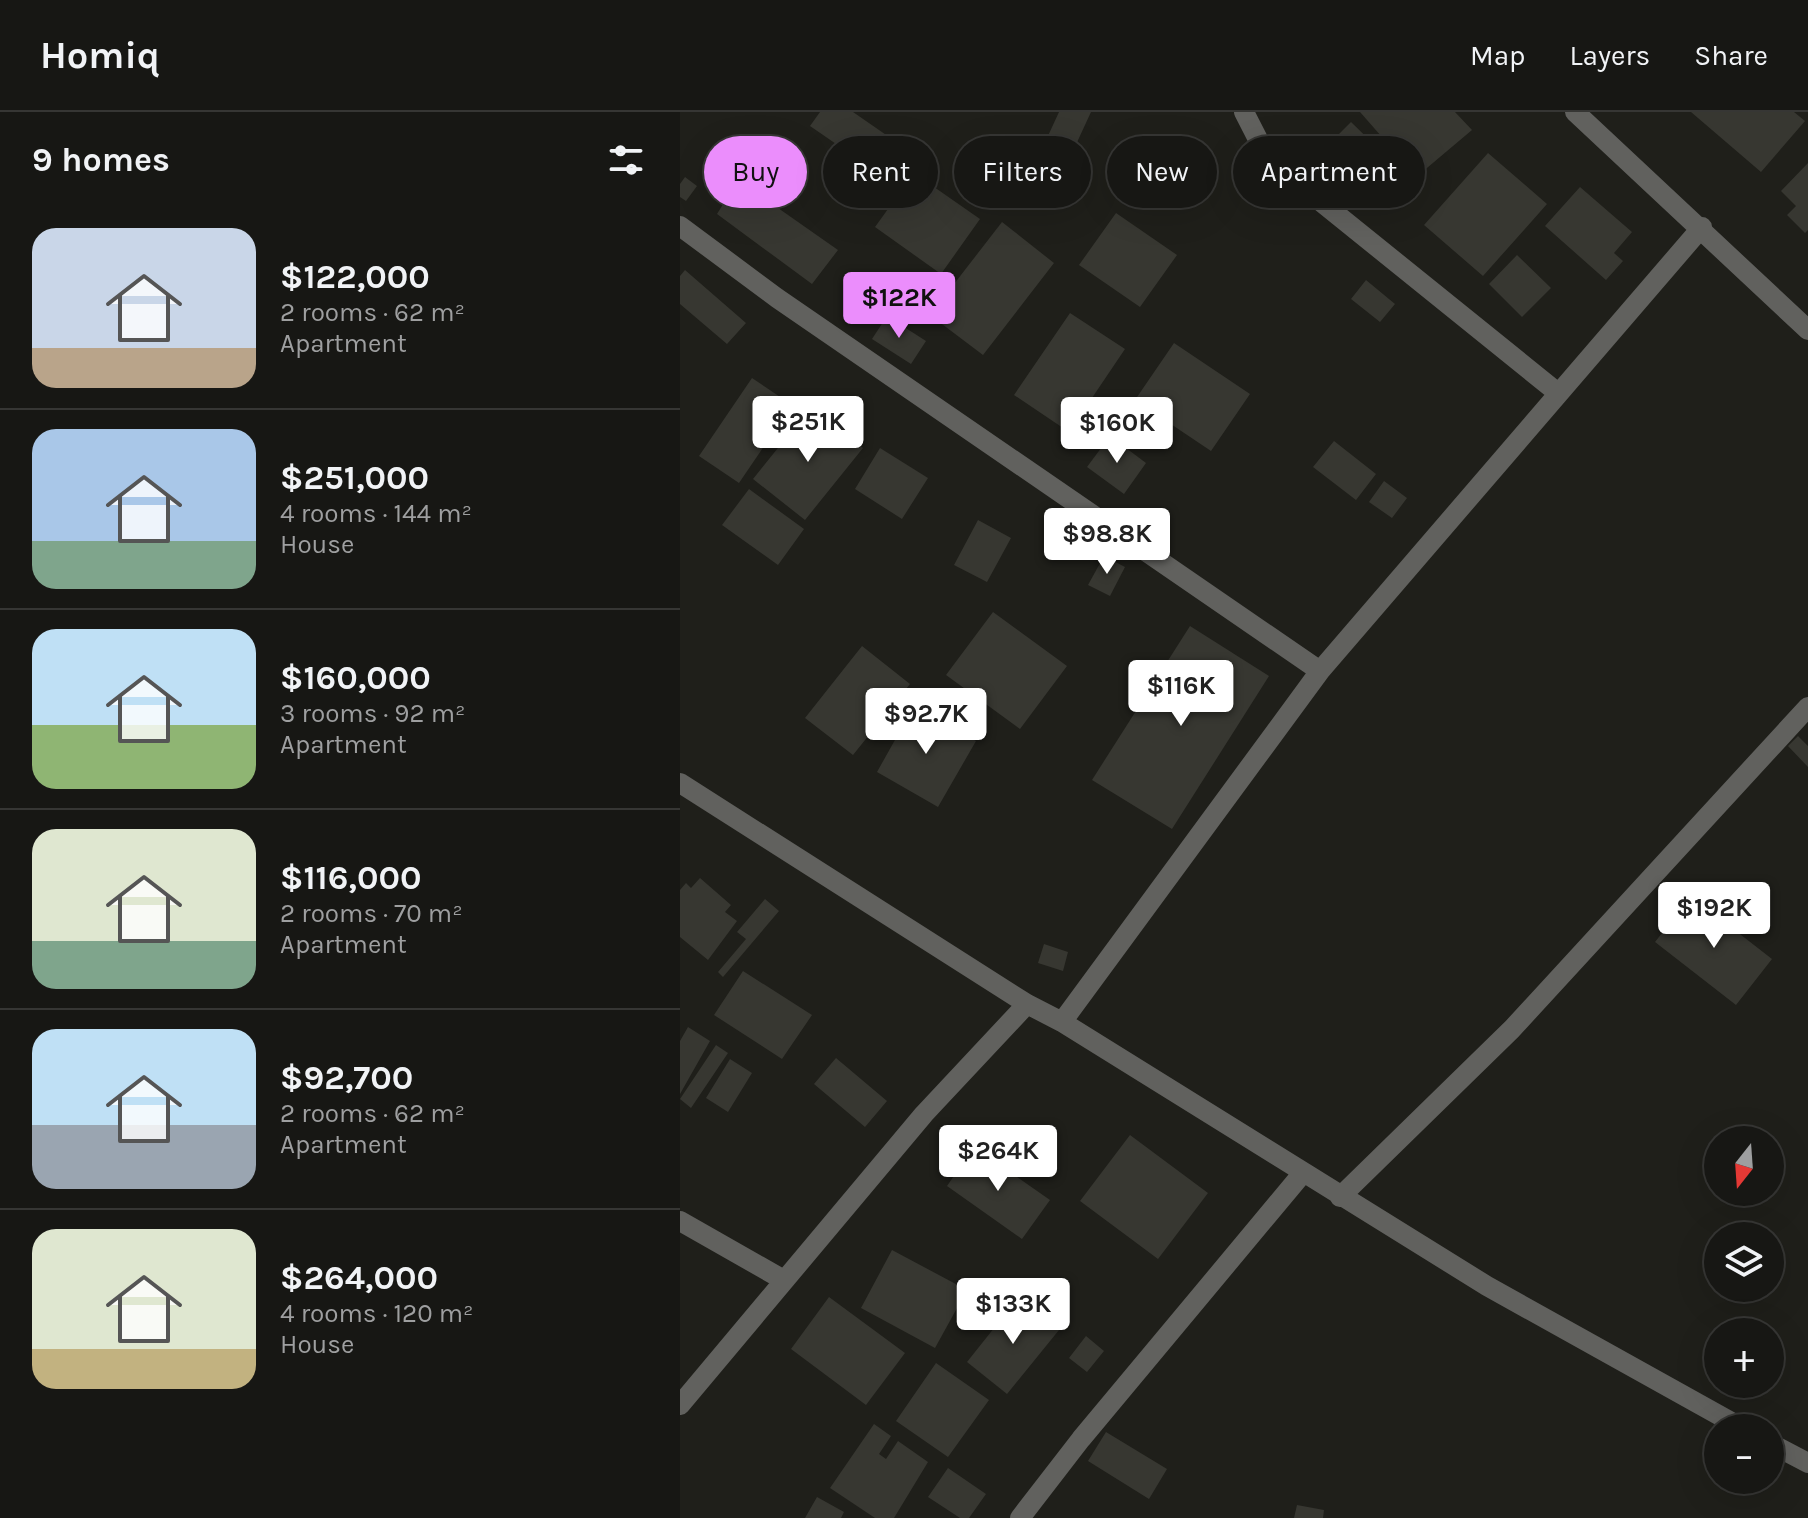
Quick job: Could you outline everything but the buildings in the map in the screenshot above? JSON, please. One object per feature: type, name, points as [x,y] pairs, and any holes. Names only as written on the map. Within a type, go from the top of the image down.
[{"type":"street","points":[[1244,112],[1268,159],[1558,393]]},
{"type":"street","points":[[1579,113],[1808,330]]},
{"type":"street","points":[[680,226],[777,298],[1320,671]]},
{"type":"street","points":[[1062,1022],[1320,671],[1702,227]]},
{"type":"street","points":[[1340,1197],[1512,1029],[1808,707]]},
{"type":"street","points":[[680,783],[1027,1004],[1062,1022],[1302,1174],[1500,1293],[1717,1414]]},
{"type":"street","points":[[680,1405],[782,1279],[856,1198],[924,1114],[1027,1004]]},
{"type":"street","points":[[1020,1518],[1090,1427],[1302,1174]]},
{"type":"street","points":[[680,1221],[782,1279]]},
{"type":"street","points":[[1784,1450],[1808,1463]]}]
